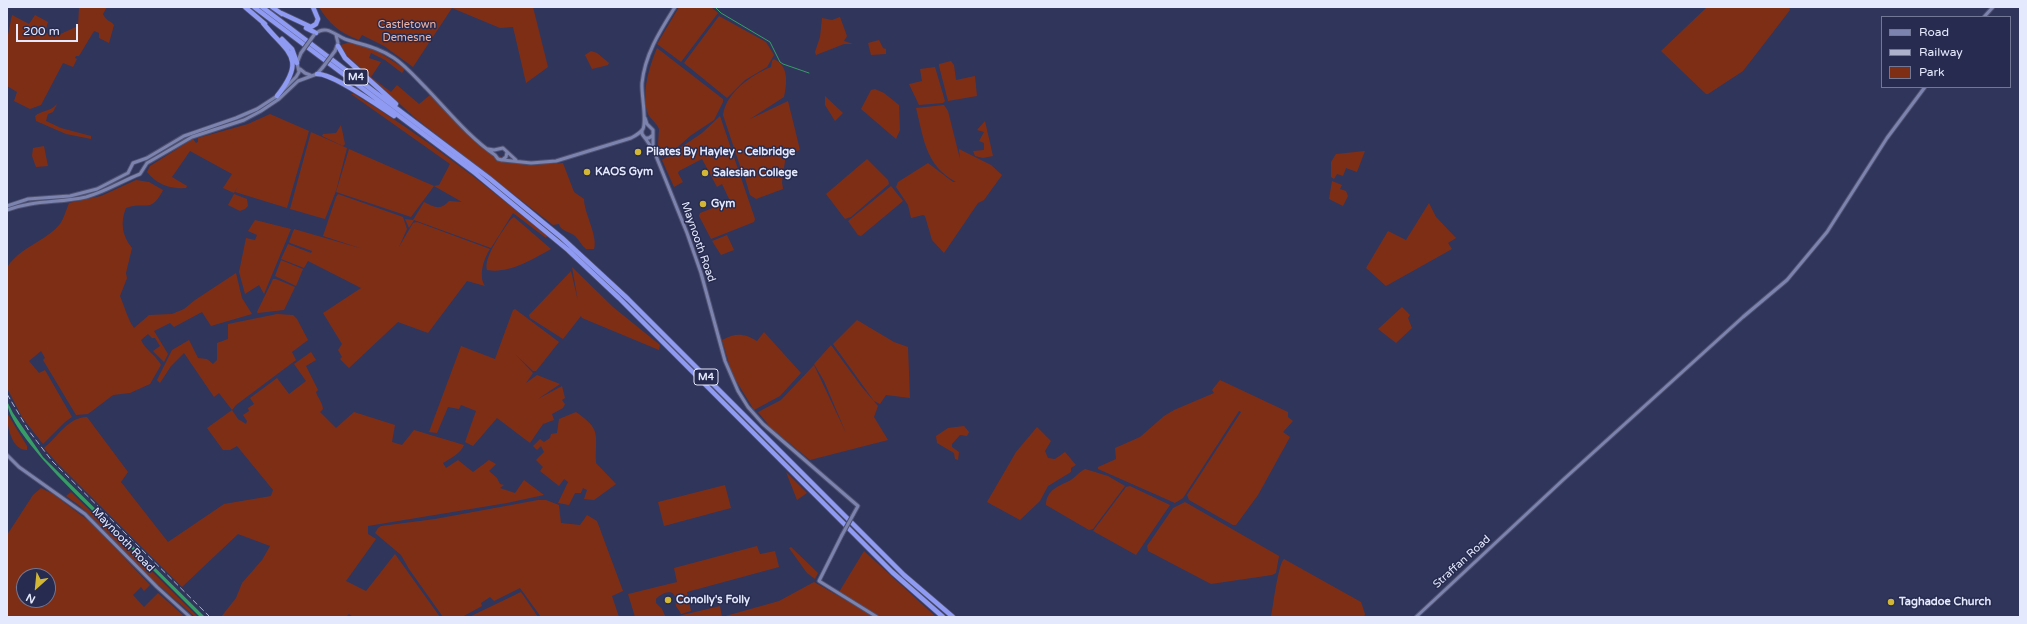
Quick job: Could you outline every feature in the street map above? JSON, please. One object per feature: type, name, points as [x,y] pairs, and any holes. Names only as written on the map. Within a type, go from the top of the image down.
[{"type":"highway","points":[[245,7],[290,46],[297,62]]},
{"type":"highway","name":"M4","points":[[254,7],[525,207],[596,268],[904,574],[953,617]]},
{"type":"highway","name":"M4","points":[[262,7],[448,150],[534,220],[593,273],[892,572],[943,617]]},
{"type":"highway","points":[[272,7],[315,34]]},
{"type":"highway","points":[[281,13],[311,27],[316,24],[318,19],[313,7]]},
{"type":"highway","points":[[263,23],[284,45],[292,60],[293,70],[290,79],[277,96]]},
{"type":"highway","points":[[338,44],[343,55],[448,150]]},
{"type":"highway","points":[[314,74],[326,75],[341,83],[448,150]]},
{"type":"main road","points":[[645,137],[642,129],[642,82],[647,60],[657,35],[675,7]]},
{"type":"main road","points":[[1985,16],[1993,7]]},
{"type":"main road","points":[[314,74],[305,74],[299,68],[297,62],[300,53],[315,34],[326,30],[349,40],[376,48],[397,60],[472,137],[495,155],[498,160],[545,163],[631,138],[649,138],[653,135],[653,130],[646,122],[643,108]]},
{"type":"main road","points":[[7,210],[32,202],[85,197],[106,190],[135,175],[140,174],[142,168],[149,161],[192,137],[244,120],[261,112],[279,99],[298,81],[314,74],[323,67],[335,51],[338,44],[335,34]]},
{"type":"main road","points":[[338,44],[349,40]]},
{"type":"main road","points":[[7,206],[28,199],[90,192],[111,183],[130,170],[132,164],[184,136],[248,114],[277,96],[296,77],[299,68]]},
{"type":"main road","name":"Straffan Road","points":[[1416,617],[1743,317],[1787,280],[1801,265],[1826,232],[1891,131],[1924,88]]},
{"type":"main road","points":[[631,138],[642,129],[650,126]]},
{"type":"main road","name":"Maynooth Road","points":[[653,135],[654,151]]},
{"type":"main road","name":"Maynooth Road","points":[[645,137],[654,151],[693,250],[733,380],[748,407],[770,430],[858,506],[818,581],[877,617]]},
{"type":"main road","points":[[484,147],[492,150],[503,148],[512,158],[520,162]]},
{"type":"main road","points":[[495,155],[498,148]]},
{"type":"main road","points":[[503,160],[506,157],[507,152]]},
{"type":"main road","points":[[136,162],[140,163],[142,168]]},
{"type":"main road","points":[[130,170],[135,175]]},
{"type":"main road","name":"Maynooth Road","points":[[7,455],[18,465],[85,514],[157,587],[190,617]]},
{"type":"green space","points":[[79,7],[107,7],[103,14],[114,25],[109,43],[99,38],[99,33],[94,31],[79,56],[76,56],[75,58],[77,59],[73,67],[63,63],[41,105],[30,109],[14,101],[17,92],[7,86],[7,40],[12,15],[29,24],[35,15],[48,22],[45,32],[54,37],[78,26]]},
{"type":"green space","name":"Castletown Demesne","points":[[319,7],[533,7],[548,67],[526,83],[513,27],[500,28],[452,8],[413,67],[384,46],[362,35],[359,40],[341,31],[331,23]]},
{"type":"green space","points":[[679,7],[711,7],[718,13],[681,62],[657,44]]},
{"type":"green space","points":[[1707,7],[1789,7],[1790,10],[1743,71],[1706,94],[1661,51]]},
{"type":"green space","points":[[719,16],[766,42],[774,55],[767,67],[745,80],[727,98],[684,63]]},
{"type":"green space","points":[[840,17],[847,36],[844,41],[853,44],[844,44],[816,55],[815,52],[820,37],[822,18],[832,20]]},
{"type":"green space","points":[[879,40],[883,48],[886,49],[886,54],[871,55],[868,43]]},
{"type":"green space","points":[[350,42],[377,51],[405,69],[402,73],[385,60],[371,53],[369,58],[381,62],[371,77],[391,92],[397,85],[419,104],[430,95],[459,126],[486,149],[501,157],[518,162],[539,164],[563,163],[574,192],[584,199],[586,211],[593,231],[595,244],[594,249],[586,249],[574,235],[562,229],[559,224],[553,225],[414,117],[343,52],[341,45]]},
{"type":"green space","points":[[657,48],[723,99],[714,120],[690,136],[670,154],[662,157],[658,145],[659,129],[648,114],[645,98],[649,72]]},
{"type":"green space","points":[[591,51],[597,53],[609,63],[608,65],[592,69],[585,55]]},
{"type":"green space","points":[[774,59],[779,62],[785,70],[786,86],[784,97],[750,119],[788,101],[800,150],[786,154],[782,182],[783,189],[756,199],[750,195],[723,115],[725,107],[734,92],[755,75],[771,67]]},
{"type":"green space","points":[[951,61],[954,65],[956,80],[975,76],[977,96],[948,101],[939,64]]},
{"type":"green space","points":[[935,67],[945,101],[943,103],[919,105],[909,84],[922,81],[920,69]]},
{"type":"green space","points":[[875,89],[884,93],[899,105],[900,130],[896,139],[861,109],[871,90]]},
{"type":"green space","points":[[351,94],[354,94],[404,126],[452,160],[544,233],[547,236],[546,238],[513,213],[491,248],[414,220],[409,228],[405,219],[413,220],[424,202],[431,206],[440,207],[449,201],[462,202],[434,186],[439,185],[450,164]]},
{"type":"green space","points":[[825,96],[843,113],[835,121],[825,105]]},
{"type":"green space","points":[[57,104],[53,112],[48,114],[46,121],[61,128],[91,136],[91,139],[66,134],[36,121],[35,116]]},
{"type":"green space","points":[[944,105],[948,111],[960,159],[959,149],[991,165],[1002,175],[984,200],[978,203],[944,253],[932,240],[925,216],[923,215],[911,218],[908,205],[896,187],[898,182],[928,163],[953,182],[956,182],[938,168],[927,150],[916,108]]},
{"type":"green space","points":[[270,114],[309,131],[287,208],[235,192],[238,186],[234,193],[223,188],[232,174],[190,151],[172,177],[187,186],[186,188],[175,188],[160,183],[147,172],[150,166],[193,139],[196,143],[198,142],[198,138],[248,124]]},
{"type":"green space","name":"Salesian College","points":[[720,116],[755,219],[754,222],[711,239],[699,216],[700,213],[730,201],[722,184],[717,187],[702,159],[679,171],[678,173],[683,182],[674,187],[662,160],[702,133]]},
{"type":"green space","points":[[985,121],[993,156],[983,158],[975,156],[973,151],[984,150],[984,143],[979,141],[984,132],[977,130]]},
{"type":"green space","points":[[341,125],[345,144],[343,146],[322,136],[323,134],[336,133]]},
{"type":"green space","points":[[311,132],[347,148],[336,191],[325,219],[290,209]]},
{"type":"green space","points":[[44,146],[48,166],[36,167],[32,156],[33,148]]},
{"type":"green space","points":[[349,149],[434,186],[411,217],[336,192]]},
{"type":"green space","points":[[1365,151],[1357,172],[1346,168],[1343,176],[1337,174],[1334,179],[1331,177],[1331,162],[1336,154]]},
{"type":"green space","points":[[867,159],[888,180],[889,184],[851,217],[845,219],[826,194]]},
{"type":"green space","points":[[136,180],[149,182],[163,190],[155,202],[148,205],[126,208],[124,213],[124,234],[132,248],[126,273],[127,278],[120,296],[134,328],[149,315],[172,314],[184,309],[236,273],[242,298],[252,314],[211,326],[202,312],[174,327],[170,323],[154,331],[168,354],[164,362],[153,351],[160,346],[155,338],[152,338],[148,334],[141,340],[161,365],[150,384],[130,393],[113,395],[88,414],[76,415],[43,360],[45,358],[41,351],[29,361],[39,373],[45,370],[72,417],[43,444],[22,417],[7,388],[8,266],[13,259],[48,235],[60,224],[69,203],[101,196]]},
{"type":"green space","points":[[1332,181],[1342,185],[1340,189],[1346,191],[1348,196],[1343,206],[1329,199]]},
{"type":"green space","points":[[891,186],[903,201],[861,236],[858,235],[848,221]]},
{"type":"green space","points":[[234,194],[247,199],[248,206],[245,209],[240,211],[228,205]]},
{"type":"green space","points":[[338,194],[403,217],[407,229],[399,247],[413,223],[417,222],[490,249],[484,262],[482,272],[485,286],[467,281],[428,333],[398,322],[349,368],[340,359],[342,357],[338,350],[342,344],[323,313],[361,288],[308,261],[304,268],[281,259],[288,244],[311,253],[312,251],[289,242],[294,229],[363,249],[323,236]]},
{"type":"green space","points":[[1429,203],[1436,217],[1456,238],[1448,243],[1452,249],[1386,286],[1366,268],[1388,231],[1406,240]]},
{"type":"green space","points":[[514,217],[551,249],[512,268],[495,271],[487,270],[488,259],[494,244],[511,219]]},
{"type":"green space","points":[[255,220],[291,229],[264,294],[259,285],[245,294],[239,272],[246,238],[255,240],[257,235],[248,231]]},
{"type":"green space","points":[[727,235],[734,250],[721,255],[712,241]]},
{"type":"green space","points":[[281,260],[303,269],[296,286],[275,276]]},
{"type":"green space","points":[[572,267],[613,307],[660,345],[659,350],[582,318],[581,316],[563,339],[530,318],[529,315],[571,271],[578,301]]},
{"type":"green space","points":[[273,279],[295,287],[284,310],[258,313],[257,312]]},
{"type":"green space","points":[[1402,307],[1410,315],[1408,318],[1412,328],[1396,343],[1378,329]]},
{"type":"green space","points":[[515,309],[559,342],[536,371],[533,371],[515,354],[533,373],[526,383],[537,375],[560,384],[538,399],[562,386],[565,398],[562,400],[565,404],[563,408],[552,414],[554,420],[543,424],[530,443],[497,418],[473,446],[465,442],[476,411],[461,405],[459,409],[448,407],[437,433],[429,432],[461,346],[495,359],[513,310]]},
{"type":"green space","points":[[277,314],[293,315],[297,319],[308,340],[292,352],[296,360],[236,405],[232,410],[219,393],[214,397],[184,353],[171,366],[160,383],[157,380],[172,350],[189,340],[198,358],[207,359],[213,364],[217,360],[217,343],[228,339],[228,324]]},
{"type":"green space","points":[[857,320],[894,342],[908,347],[910,398],[886,395],[880,404],[874,401],[833,344]]},
{"type":"green space","points":[[764,332],[801,373],[780,396],[754,410],[732,374],[722,340],[731,336],[743,335],[757,341]]},
{"type":"green space","points":[[831,345],[861,386],[878,406],[874,417],[888,440],[810,460],[771,428],[758,412],[781,400],[814,365],[846,433],[824,381],[814,364]]},
{"type":"green space","points":[[311,352],[316,360],[306,366],[318,390],[316,392],[323,409],[320,412],[336,428],[354,412],[395,425],[392,442],[402,445],[414,430],[464,445],[458,453],[443,463],[446,468],[458,460],[473,472],[489,460],[496,464],[489,471],[497,478],[500,484],[504,485],[500,488],[515,493],[524,480],[544,495],[507,503],[368,526],[368,534],[376,539],[346,581],[366,591],[395,554],[440,617],[353,617],[349,614],[346,617],[221,617],[236,598],[242,583],[262,560],[270,546],[238,534],[182,587],[57,463],[44,448],[74,420],[87,417],[128,472],[121,482],[168,542],[224,504],[271,496],[273,490],[237,446],[230,450],[223,450],[207,428],[232,410],[238,419],[246,424],[247,421],[243,415],[249,411],[248,408],[254,404],[250,398],[277,378],[289,394],[306,381],[294,364]]},
{"type":"green space","points":[[1220,380],[1288,412],[1288,417],[1293,421],[1283,432],[1290,437],[1258,495],[1236,525],[1233,525],[1189,500],[1187,495],[1241,412],[1239,411],[1183,498],[1175,503],[1098,469],[1098,467],[1116,459],[1115,448],[1140,437],[1164,416],[1174,410],[1214,393],[1212,390]]},
{"type":"green space","points":[[576,412],[590,423],[595,433],[596,463],[616,484],[594,500],[584,499],[587,490],[583,488],[581,493],[575,493],[569,505],[558,503],[568,482],[564,479],[559,486],[540,471],[543,467],[536,460],[544,452],[541,446],[537,450],[533,446],[540,439],[544,442],[550,438],[551,434],[557,433],[559,419]]},
{"type":"green space","points":[[7,413],[27,446],[27,450],[17,446],[11,436]]},
{"type":"green space","points":[[964,426],[969,432],[967,436],[960,435],[952,444],[952,447],[959,452],[958,460],[955,459],[954,453],[937,443],[936,436],[948,428]]},
{"type":"green space","points":[[1037,427],[1051,441],[1045,451],[1048,458],[1055,459],[1065,452],[1076,465],[1071,468],[1071,472],[1048,486],[1040,501],[1020,520],[987,502],[1016,452]]},
{"type":"green space","points":[[1085,469],[1108,476],[1125,486],[1093,529],[1089,530],[1046,505],[1048,496],[1054,489],[1071,480]]},
{"type":"green space","points":[[786,472],[807,493],[797,500]]},
{"type":"green space","points":[[725,485],[731,508],[664,526],[658,502]]},
{"type":"green space","points":[[1130,486],[1170,505],[1136,555],[1093,531],[1126,487]]},
{"type":"green space","points":[[41,488],[53,494],[90,522],[150,585],[144,591],[141,587],[133,595],[144,607],[158,593],[185,617],[7,617],[7,535],[33,495]]},
{"type":"green space","points":[[71,492],[198,617],[195,617],[154,581],[80,506],[66,496]]},
{"type":"green space","points":[[538,500],[546,500],[559,505],[561,523],[580,525],[587,515],[597,521],[623,591],[612,596],[619,617],[541,617],[520,588],[494,601],[490,597],[481,603],[482,606],[462,617],[443,617],[409,569],[401,555],[375,533],[381,526],[435,519]]},
{"type":"green space","points":[[1185,502],[1279,556],[1276,573],[1272,575],[1211,584],[1148,551],[1147,546],[1173,508]]},
{"type":"green space","points":[[757,546],[760,554],[775,551],[779,567],[687,592],[691,611],[681,614],[676,605],[674,595],[670,592],[661,595],[656,599],[656,603],[662,609],[665,616],[635,617],[628,594],[677,582],[674,568]]},
{"type":"green space","points":[[791,547],[818,573],[815,579],[807,573],[789,548]]},
{"type":"green space","points":[[864,551],[936,617],[881,617],[839,592]]},
{"type":"green space","points":[[1284,559],[1361,602],[1365,614],[1364,617],[1271,617],[1278,577]]},
{"type":"green space","points":[[814,582],[875,617],[722,617],[779,601]]},
{"type":"green space","points":[[521,592],[538,617],[469,617]]},
{"type":"green space","points":[[720,606],[722,617],[674,617]]},
{"type":"shaded area","points":[[7,401],[13,413],[43,457],[205,617],[200,617],[52,470],[21,431],[11,415]]},
{"type":"waterway","points":[[715,7],[721,13],[770,42],[780,62],[809,73]]},
{"type":"railway","points":[[7,394],[29,431],[52,461],[210,617]]},
{"type":"place","name":"Pilates By Hayley - Celbridge","points":[[638,152]]},
{"type":"place","name":"KAOS Gym","points":[[587,172]]},
{"type":"place","name":"Salesian College","points":[[705,173]]},
{"type":"place","name":"Gym","points":[[703,204]]},
{"type":"place","name":"Conolly's Folly","points":[[668,600]]},
{"type":"place","name":"Taghadoe Church","points":[[1891,602]]}]
